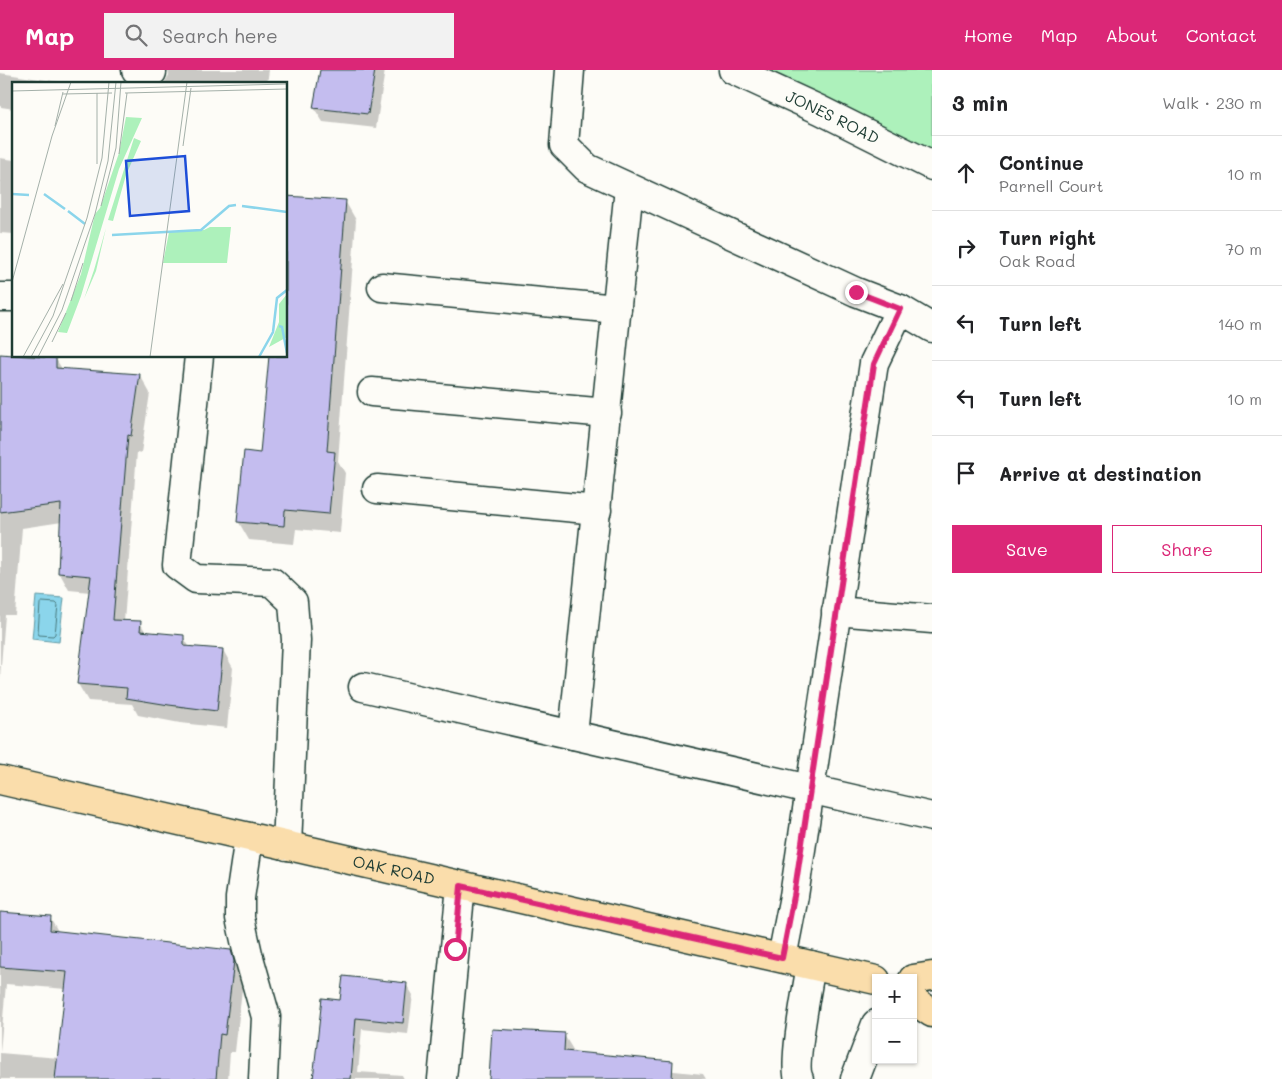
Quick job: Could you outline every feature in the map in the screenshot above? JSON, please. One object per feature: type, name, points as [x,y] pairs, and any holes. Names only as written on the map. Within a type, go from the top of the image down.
[{"type":"main road","name":"OAK ROAD","points":[[0,780],[872,979]]},
{"type":"main road","points":[[917,978],[932,976]]},
{"type":"main road","points":[[917,1003],[932,1013]]},
{"type":"street","points":[[570,70],[564,145],[587,168],[856,292],[900,309],[932,328]]},
{"type":"street","name":"JONES ROAD","points":[[733,70],[820,110],[932,166]]},
{"type":"street","points":[[573,735],[630,188]]},
{"type":"street","points":[[382,287],[617,310]]},
{"type":"street","points":[[782,958],[810,789],[874,364],[900,309]]},
{"type":"street","points":[[199,358],[177,565],[196,579],[272,582],[293,602],[296,640],[287,846]]},
{"type":"street","points":[[372,392],[607,413]]},
{"type":"street","points":[[377,489],[597,510]]},
{"type":"street","points":[[836,611],[932,619]]},
{"type":"street","points":[[364,687],[932,817]]},
{"type":"street","points":[[249,837],[240,898],[240,918],[266,1017],[263,1079]]},
{"type":"street","points":[[442,1079],[461,886]]},
{"type":"street","points":[[799,1079],[796,1074],[810,965]]},
{"type":"street","points":[[855,1079],[872,1034]]},
{"type":"green space","points":[[733,70],[932,70],[932,166]]},
{"type":"water","points":[[36,596],[64,598],[59,642],[32,639]]},
{"type":"building","points":[[320,70],[375,70],[368,114],[313,108]]},
{"type":"building","points":[[288,196],[346,200],[327,451],[335,452],[329,514],[285,510],[284,526],[237,522],[244,451],[260,453],[269,358],[288,358]]},
{"type":"building","points":[[0,354],[12,355],[12,358],[56,358],[56,368],[140,374],[131,436],[128,435],[113,620],[141,621],[140,631],[184,635],[184,646],[223,649],[217,711],[126,698],[127,688],[77,684],[91,576],[58,573],[61,504],[0,512]]},
{"type":"building","points":[[0,912],[51,916],[50,930],[231,950],[234,961],[225,1035],[220,1034],[216,1079],[55,1079],[67,972],[0,967]]},
{"type":"building","points":[[343,976],[407,983],[403,1023],[356,1018],[351,1079],[313,1079],[322,998],[340,1000]]},
{"type":"building","points":[[492,1029],[565,1033],[564,1051],[673,1061],[672,1079],[489,1079]]},
{"type":"route","points":[[455,949],[461,886],[782,958],[794,896],[874,364],[900,309],[856,292]]}]
